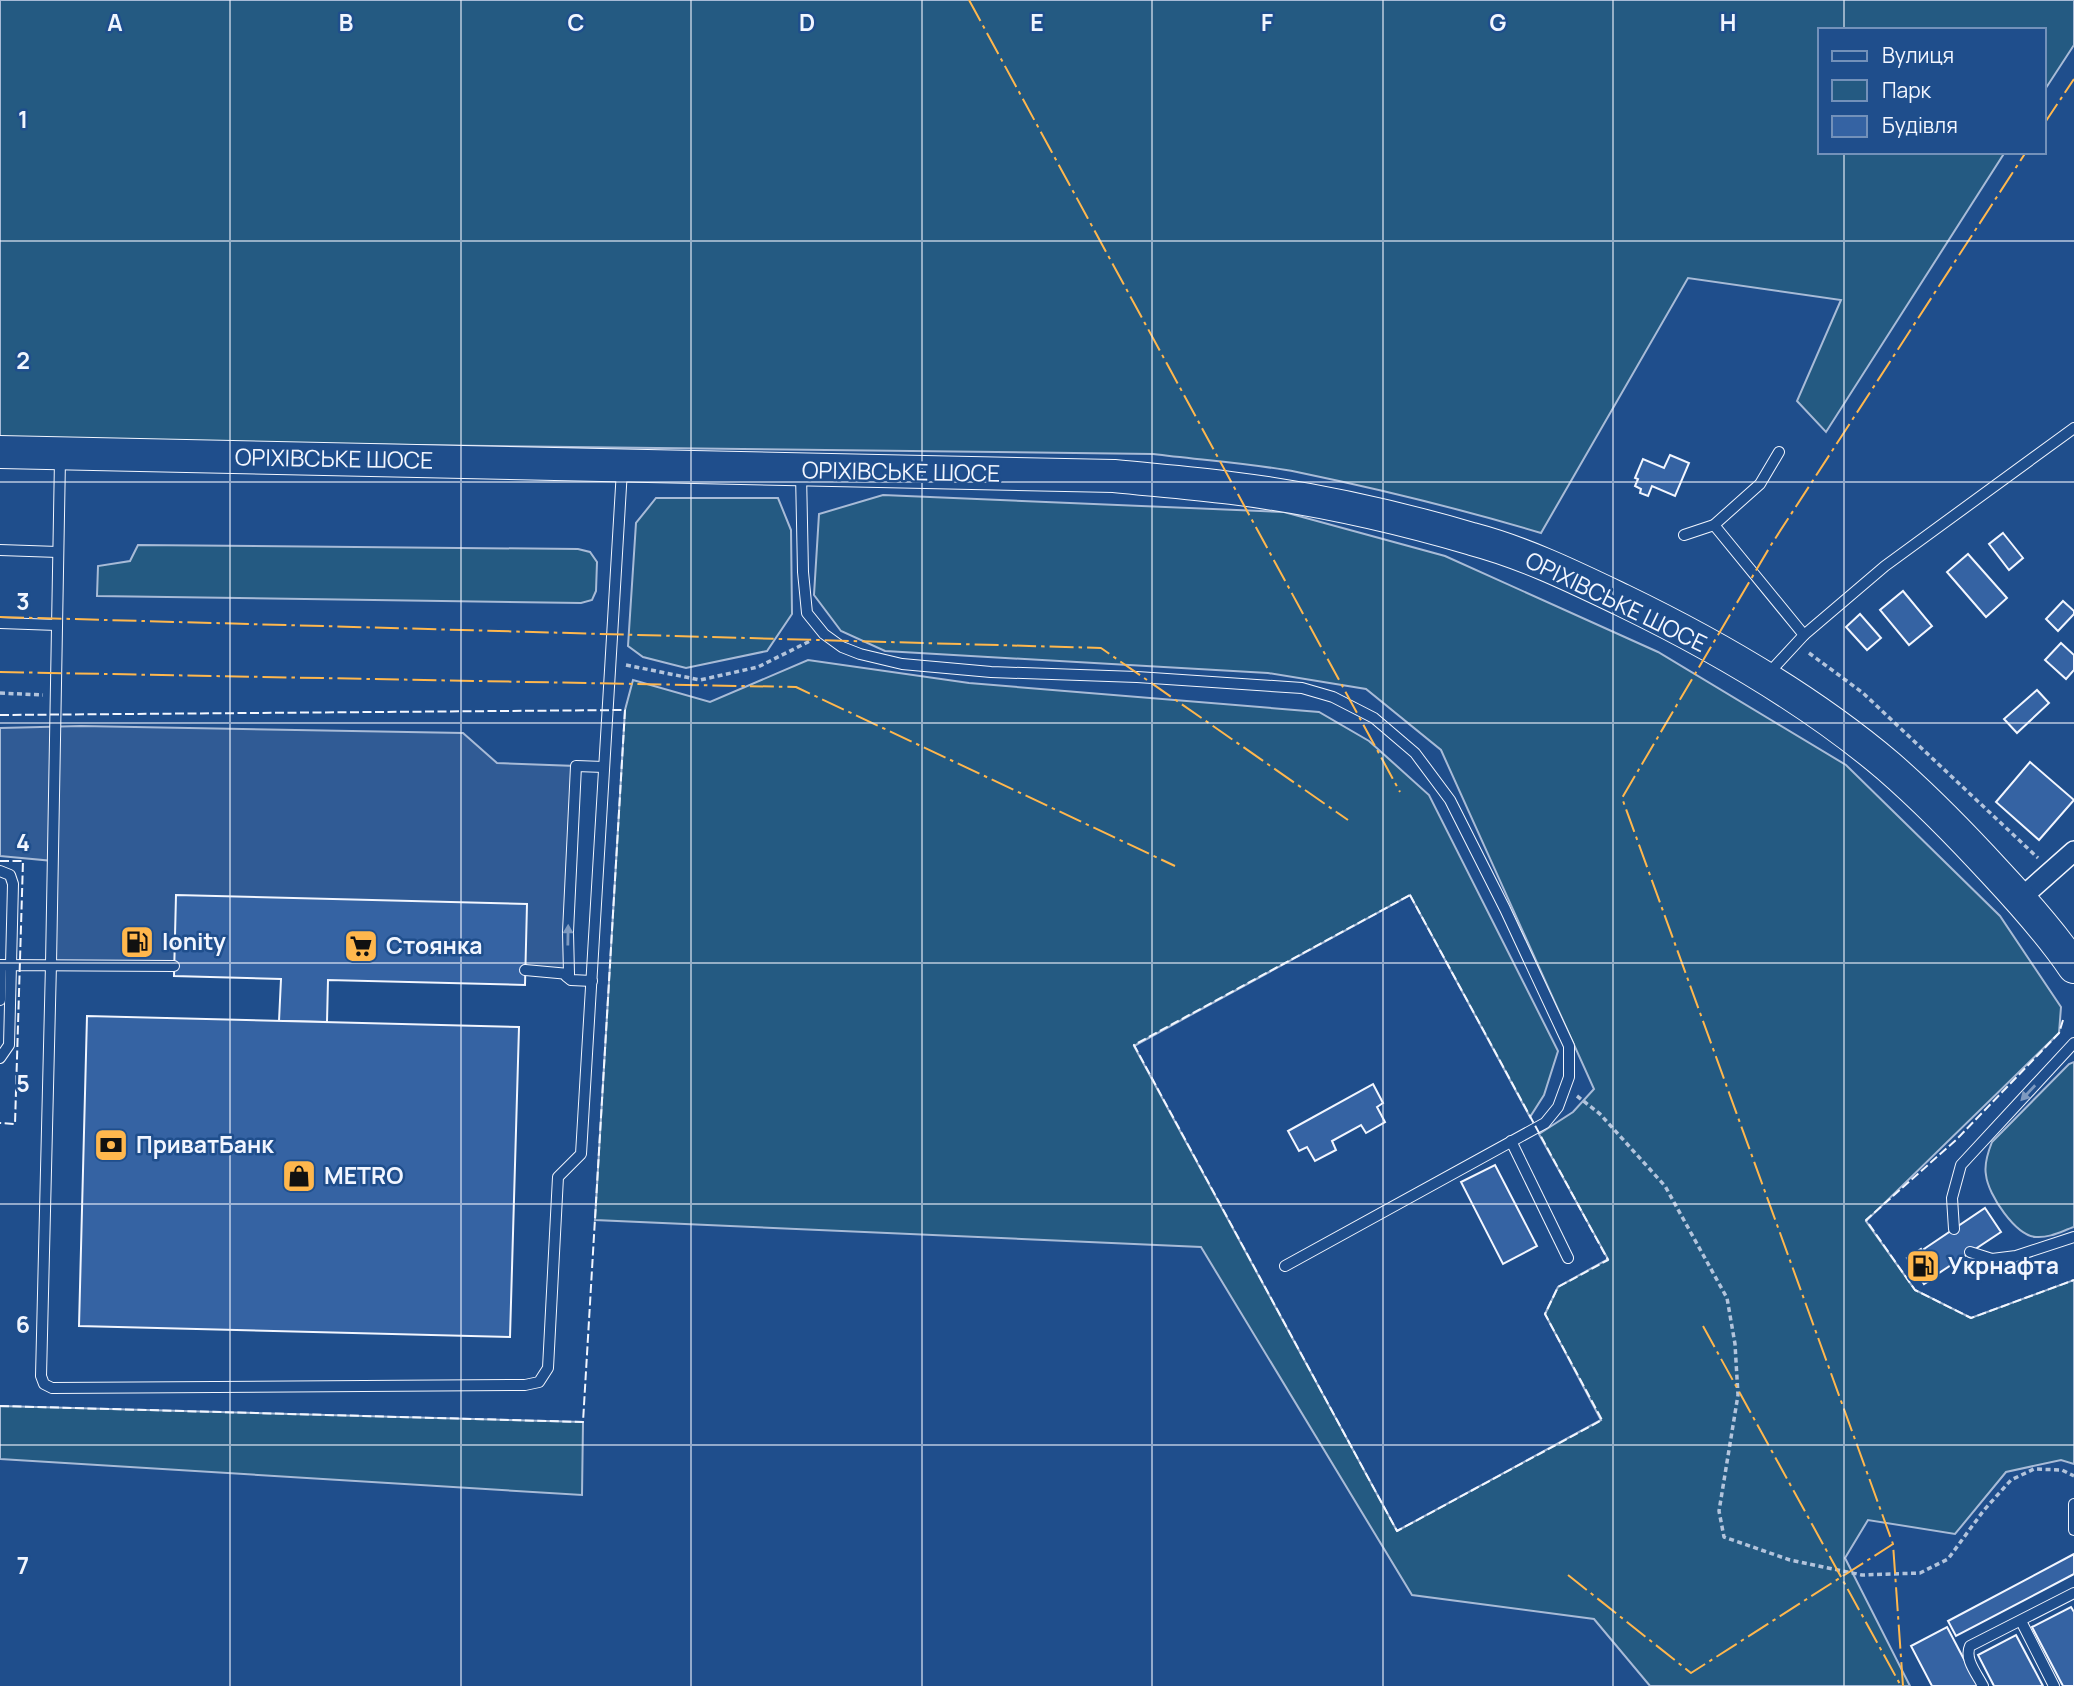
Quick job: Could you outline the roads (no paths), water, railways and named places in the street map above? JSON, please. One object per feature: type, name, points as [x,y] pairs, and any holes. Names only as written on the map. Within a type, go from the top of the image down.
[{"type":"highway","name":"ОРІХІВСЬКЕ ШОСЕ","points":[[0,452],[1114,476],[1233,488],[1391,517],[1475,539],[1555,568],[1662,619],[1764,678],[1831,722],[1888,766],[1957,830],[2020,899],[2074,967]]},
{"type":"street","points":[[2020,899],[2074,851]]},
{"type":"lane","points":[[1764,678],[1800,639],[1885,566],[2074,428]]},
{"type":"lane","points":[[1684,535],[1714,525],[1760,484],[1779,452]]},
{"type":"lane","points":[[60,453],[41,1376],[44,1384],[52,1388],[525,1385],[539,1382],[548,1368],[558,1177],[581,1154],[622,466]]},
{"type":"lane","points":[[801,470],[803,572],[807,613],[824,634],[842,647],[902,664],[1302,688],[1333,697],[1374,718],[1415,753],[1450,800],[1569,1046],[1570,1077],[1558,1107],[1545,1123],[1285,1266]]},
{"type":"lane","points":[[1714,525],[1800,639]]},
{"type":"lane","points":[[0,550],[58,552]]},
{"type":"lane","points":[[0,624],[57,625]]},
{"type":"lane","points":[[592,981],[571,980],[566,976],[569,974],[568,932],[576,766],[604,767]]},
{"type":"lane","points":[[0,871],[10,875],[13,884],[12,914],[0,1000]]},
{"type":"lane","points":[[0,914],[12,914]]},
{"type":"lane","points":[[6,966],[174,966]]},
{"type":"lane","points":[[0,1058],[9,1045],[6,966]]},
{"type":"lane","points":[[525,970],[569,974]]},
{"type":"lane","points":[[1954,1229],[1952,1198],[1961,1165],[2074,1043]]},
{"type":"lane","points":[[1511,1141],[1568,1258]]},
{"type":"lane","points":[[1970,1252],[1992,1259],[2016,1256],[2074,1237]]},
{"type":"lane","points":[[2074,1504],[2074,1530]]},
{"type":"lane","points":[[1983,1686],[1968,1657],[1970,1646],[2074,1593]]},
{"type":"lane","points":[[2021,1621],[2054,1686]]},
{"type":"place","name":"Ionity","points":[[137,942]]},
{"type":"place","name":"Стоянка","points":[[361,946]]},
{"type":"place","name":"ПриватБанк","points":[[111,1145]]},
{"type":"place","name":"METRO","points":[[299,1176]]},
{"type":"place","name":"Укрнафта","points":[[1923,1266]]}]
